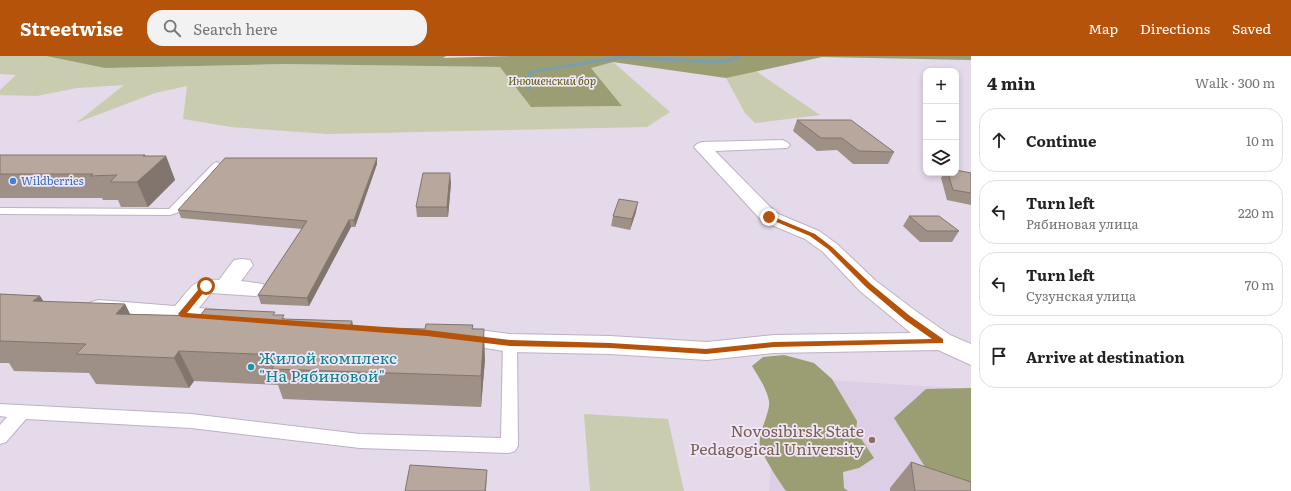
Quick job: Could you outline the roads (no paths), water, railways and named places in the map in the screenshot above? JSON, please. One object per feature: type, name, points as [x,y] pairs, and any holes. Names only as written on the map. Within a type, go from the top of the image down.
[{"type":"street","points":[[782,145],[702,147],[769,217],[812,235],[830,248],[868,286],[908,318],[941,341],[971,355]]},
{"type":"street","points":[[225,287],[242,265]]},
{"type":"street","points":[[181,314],[206,286],[255,289]]},
{"type":"street","points":[[74,306],[252,321]]},
{"type":"street","points":[[435,334],[510,343],[610,345],[706,351],[774,344],[941,341]]},
{"type":"lane","points":[[0,211],[170,212],[175,210],[217,165]]},
{"type":"lane","points":[[0,410],[191,421],[360,441],[509,446],[510,343]]},
{"type":"lane","points":[[0,437],[22,412]]},
{"type":"waterway","points":[[529,89],[530,72],[622,57],[716,62],[727,61],[740,56]]},
{"type":"place","name":"Wildberries","points":[[13,181]]},
{"type":"place","name":"Жилой комплекс \"На Рябиновой\"","points":[[251,367]]},
{"type":"place","name":"Novosibirsk State Pedagogical University","points":[[872,440]]},
{"type":"park label","name":"Инюшенский бор","points":[[552,81]]}]
